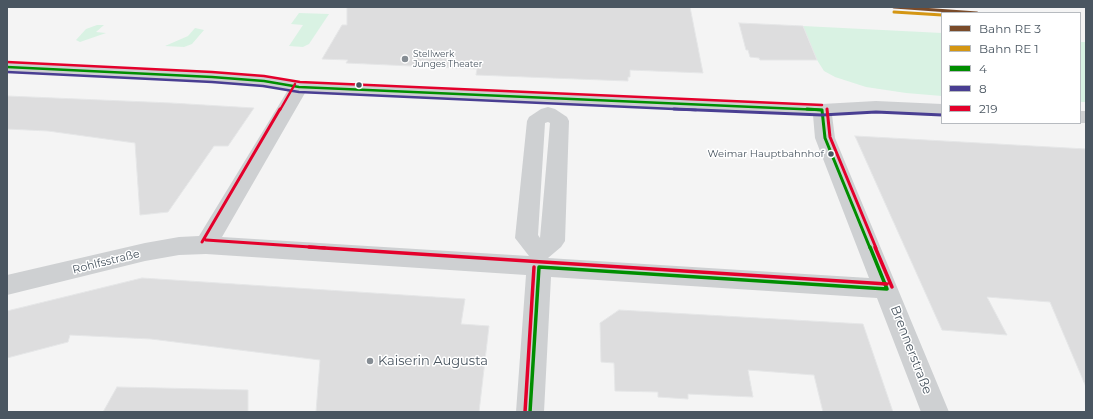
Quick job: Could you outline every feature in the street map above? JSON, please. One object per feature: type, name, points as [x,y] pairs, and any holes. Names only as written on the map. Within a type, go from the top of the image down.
[{"type":"street","points":[[7,68],[212,77],[299,87],[822,110],[876,107],[941,110]]},
{"type":"street","points":[[206,245],[299,87]]},
{"type":"street","name":"Brennerstraße","points":[[822,110],[825,138],[887,289],[935,412]]},
{"type":"street","points":[[548,113],[560,121],[553,241],[539,252],[526,238],[536,121],[548,113]]},
{"type":"street","name":"Rohlfsstraße","points":[[7,285],[152,251],[179,246],[206,245],[887,289]]},
{"type":"street","points":[[530,412],[539,267]]},
{"type":"green space","points":[[299,13],[329,14],[309,44],[303,47],[289,46],[303,25],[291,24]]},
{"type":"green space","points":[[97,25],[104,25],[96,32],[106,33],[80,42],[76,40],[86,29]]},
{"type":"green space","points":[[803,26],[941,33],[941,96],[906,93],[866,87],[835,77],[824,71],[817,60]]},
{"type":"green space","points":[[195,28],[204,30],[192,44],[184,47],[165,46],[188,36]]},
{"type":"green space","points":[[1081,42],[1086,42],[1086,102],[1081,102]]},
{"type":"building","points":[[347,7],[690,7],[703,73],[630,70],[630,77],[628,77],[628,81],[476,75],[477,69],[346,63],[348,60],[322,59],[342,25],[347,25]]},
{"type":"building","points":[[739,23],[803,26],[817,60],[760,60],[759,58],[750,57],[748,50],[746,50]]},
{"type":"building","points":[[7,96],[254,108],[228,146],[214,146],[168,212],[140,215],[135,143],[48,131],[7,129]]},
{"type":"building","points":[[855,136],[1086,149],[1086,387],[1050,302],[987,297],[1007,335],[942,330]]},
{"type":"building","name":"Kaiserin Augusta","points":[[142,278],[465,299],[461,324],[489,326],[479,412],[316,412],[320,360],[151,339],[70,335],[68,342],[7,358],[7,311]]},
{"type":"building","points":[[619,310],[863,324],[893,412],[823,412],[814,375],[748,370],[753,397],[688,394],[688,399],[658,397],[658,392],[615,391],[614,363],[601,362],[600,323]]},
{"type":"building","points":[[117,387],[248,390],[248,412],[103,412]]},
{"type":"transit line","points":[[894,7],[963,12]]},
{"type":"transit line","points":[[894,12],[941,15]]},
{"type":"transit line","name":"219","points":[[7,62],[212,72],[264,76],[300,82],[822,105]]},
{"type":"transit line","name":"4","points":[[7,67],[212,77],[264,81],[299,87],[822,110]]},
{"type":"transit line","name":"8","points":[[7,72],[212,82],[263,86],[299,92],[732,112],[822,115],[876,112],[941,115]]},
{"type":"transit line","name":"219","points":[[202,242],[295,84]]},
{"type":"transit line","name":"219","points":[[827,109],[830,137],[892,287]]},
{"type":"transit line","name":"4","points":[[822,110],[825,138],[887,289]]},
{"type":"transit line","name":"219","points":[[206,240],[887,284]]},
{"type":"transit line","name":"219","points":[[525,412],[534,267]]},
{"type":"transit line","name":"4","points":[[539,267],[887,289]]},
{"type":"transit line","name":"4","points":[[530,412],[539,267]]},
{"type":"place","name":"Stellwerk Junges Theater","points":[[405,59]]},
{"type":"place","name":"Weimar Hauptbahnhof","points":[[831,154]]},
{"type":"place","name":"Kaiserin Augusta","points":[[370,361]]}]
